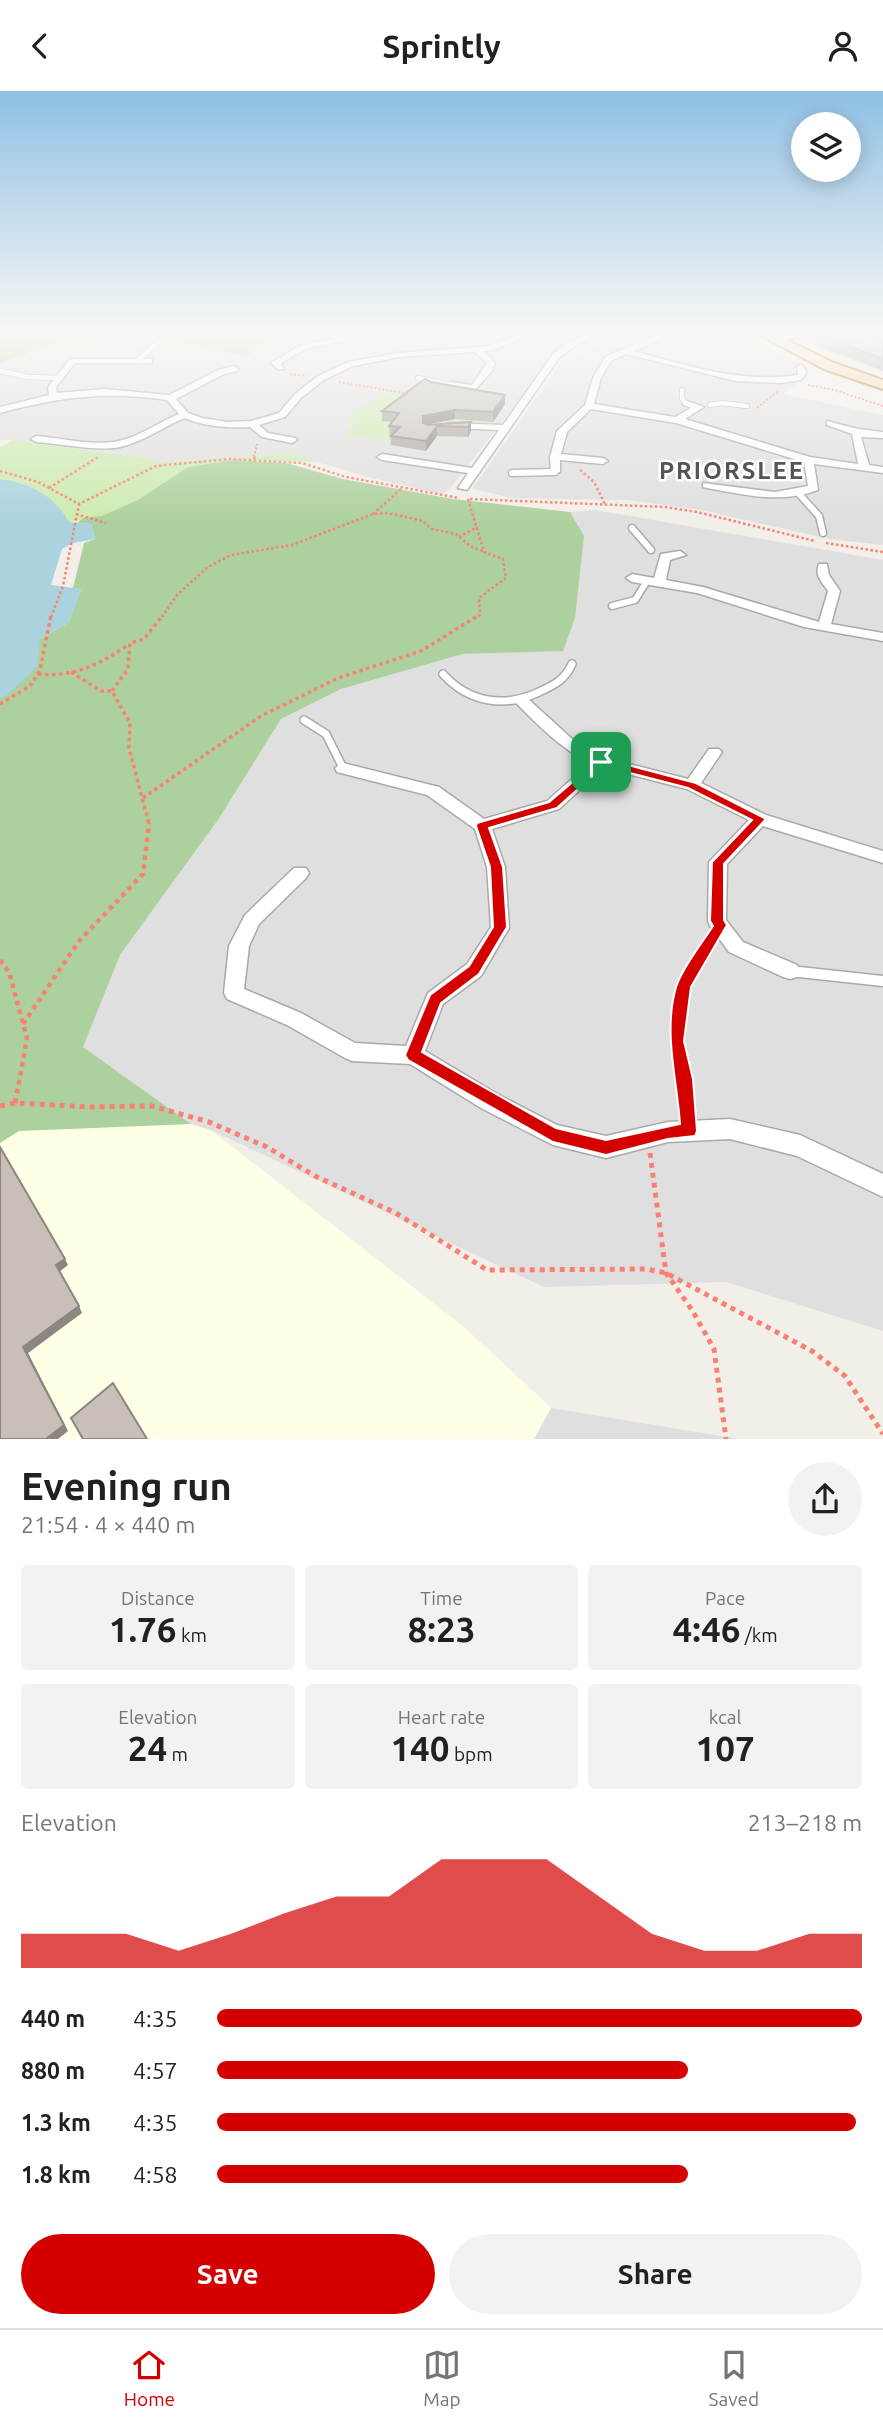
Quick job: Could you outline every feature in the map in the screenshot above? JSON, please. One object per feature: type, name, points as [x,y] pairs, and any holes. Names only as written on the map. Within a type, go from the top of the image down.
[{"type":"street","points":[[0,410],[50,395]]},
{"type":"street","points":[[114,395],[170,398],[176,395]]},
{"type":"street","points":[[170,398],[185,415],[213,424],[252,424],[282,415],[299,395]]},
{"type":"street","points":[[463,488],[529,395]]},
{"type":"street","points":[[555,472],[555,457],[562,431],[589,406],[592,395]]},
{"type":"street","points":[[0,397],[21,403]]},
{"type":"street","points":[[687,404],[699,407]]},
{"type":"street","points":[[677,420],[699,407],[710,405]]},
{"type":"street","points":[[589,406],[677,420],[809,460],[883,470]]},
{"type":"street","points":[[36,439],[56,438],[113,445],[135,439],[159,425],[185,415]]},
{"type":"street","points":[[830,423],[857,432],[883,435]]},
{"type":"street","points":[[252,424],[269,436],[292,440]]},
{"type":"street","points":[[436,426],[506,428]]},
{"type":"street","points":[[857,432],[856,442],[862,453],[863,466]]},
{"type":"street","points":[[258,442],[269,436]]},
{"type":"street","points":[[382,457],[474,471]]},
{"type":"street","points":[[555,457],[603,461]]},
{"type":"street","points":[[707,485],[776,495],[800,495],[814,488],[809,460]]},
{"type":"street","points":[[651,550],[665,557],[680,555]]},
{"type":"street","points":[[653,581],[665,557]]},
{"type":"street","points":[[823,567],[823,575],[834,591],[824,627]]},
{"type":"street","points":[[632,578],[719,595],[789,620],[883,637]]},
{"type":"street","points":[[521,700],[558,736],[601,762],[692,785],[760,819],[883,857]]},
{"type":"street","points":[[692,785],[714,752]]},
{"type":"street","points":[[482,826],[553,805],[601,762]]},
{"type":"street","points":[[343,768],[433,791],[482,826],[496,867],[500,927],[474,970],[435,999],[413,1055]]},
{"type":"street","points":[[760,819],[718,862],[717,921],[736,947],[790,971]]},
{"type":"street","points":[[300,873],[252,920],[239,946],[234,993],[294,1019],[352,1052],[413,1055],[553,1135],[606,1147],[650,1136],[730,1129],[800,1146],[883,1186]]},
{"type":"lane","points":[[682,395],[687,404]]},
{"type":"lane","points":[[710,405],[722,403],[747,406]]},
{"type":"lane","points":[[512,473],[555,472]]},
{"type":"lane","points":[[800,495],[815,509],[824,526],[824,533]]},
{"type":"lane","points":[[632,528],[651,550]]},
{"type":"lane","points":[[612,605],[635,600],[653,581]]},
{"type":"lane","points":[[443,674],[453,687],[468,694],[503,701],[521,700],[559,683],[569,674],[572,664]]},
{"type":"lane","points":[[304,720],[326,734],[343,768]]},
{"type":"lane","points":[[790,971],[883,981]]},
{"type":"path","points":[[850,395],[883,406]]},
{"type":"path","points":[[254,459],[258,442]]},
{"type":"path","points":[[48,489],[113,445]]},
{"type":"path","points":[[555,457],[575,466],[594,482],[604,504]]},
{"type":"path","points":[[0,704],[21,694],[38,674],[45,636],[63,586],[79,504],[156,466],[254,459],[302,463],[346,477],[468,499],[604,504],[697,512],[813,541],[883,552]]},
{"type":"path","points":[[0,471],[38,482],[79,504]]},
{"type":"path","points":[[38,674],[54,677],[95,667],[130,643],[144,639],[151,633],[164,609],[208,567],[231,555],[292,545],[373,513],[402,488]]},
{"type":"path","points":[[468,499],[484,552]]},
{"type":"path","points":[[143,798],[261,716],[338,678],[421,651],[480,615],[479,598],[506,578],[503,559],[470,546],[459,537],[432,529],[423,521],[388,513],[373,513]]},
{"type":"path","points":[[76,515],[106,523]]},
{"type":"path","points":[[459,537],[477,527]]},
{"type":"path","points":[[71,672],[101,691],[112,691],[127,674],[133,659],[130,643]]},
{"type":"path","points":[[23,1024],[79,941],[143,874],[149,824],[129,748],[130,723],[112,691]]},
{"type":"path","points":[[689,1131],[685,1079],[677,1041],[680,1010],[684,987],[720,925]]},
{"type":"path","points":[[0,960],[9,972],[27,1038],[15,1103]]},
{"type":"path","points":[[0,1106],[15,1103],[91,1107],[152,1106],[209,1122],[267,1147],[315,1176],[396,1213],[488,1270],[646,1269],[666,1273],[812,1351],[845,1376],[883,1434]]},
{"type":"path","points":[[650,1136],[666,1273],[692,1310],[714,1349],[726,1439]]},
{"type":"shaded area","points":[[0,395],[522,395],[449,490],[441,494],[368,477],[290,454],[150,463],[155,460],[0,440]]},
{"type":"shaded area","points":[[538,395],[787,395],[883,415],[883,545],[829,539],[702,510],[627,500],[512,498],[472,489]]},
{"type":"shaded area","points":[[595,510],[883,560],[883,1331],[726,1282],[544,1287],[213,1131],[191,1124],[83,1047],[120,955],[218,820],[281,719],[341,689],[463,654],[563,651],[584,537],[570,512]]},
{"type":"shaded area","points":[[191,1124],[212,1131],[464,1327],[551,1408],[534,1439],[0,1439],[0,1143],[19,1131]]},
{"type":"shaded area","points":[[551,1408],[739,1439],[534,1439]]},
{"type":"green space","points":[[380,395],[410,395],[489,408],[476,422],[449,422],[454,414],[402,422],[395,441],[345,435],[358,421],[345,420]]},
{"type":"green space","points":[[13,440],[156,460],[152,463],[290,454],[318,462],[232,460],[188,467],[138,500],[101,516],[69,522],[57,505],[40,492],[0,479],[0,447]]},
{"type":"green space","points":[[232,460],[286,463],[343,479],[453,499],[570,512],[584,536],[575,618],[563,651],[463,654],[341,689],[281,719],[218,820],[120,955],[83,1047],[191,1124],[19,1131],[0,1143],[0,696],[40,639],[69,622],[81,589],[73,588],[84,543],[95,539],[91,524],[77,523],[83,518],[101,516],[138,500],[188,467]]},
{"type":"water","points":[[0,479],[40,492],[56,504],[69,522],[91,524],[95,539],[73,543],[62,549],[51,585],[82,589],[69,622],[40,639],[37,667],[7,695],[0,698]]},
{"type":"building","points":[[404,395],[505,395],[493,412],[455,410],[423,416],[423,423],[427,425],[471,422],[468,427],[437,426],[426,441],[391,436],[400,427],[389,426],[399,413],[382,411]]},
{"type":"building","points":[[0,1147],[65,1259],[56,1265],[79,1306],[23,1347],[64,1425],[46,1439],[0,1439]]},
{"type":"building","points":[[113,1383],[147,1439],[83,1439],[71,1418]]},
{"type":"district","name":"PRIORSLEE","points":[[732,470]]},
{"type":"route","points":[[601,762],[692,785],[760,819],[718,862],[717,921],[720,925],[684,987],[677,1041],[685,1079],[689,1131],[668,1132],[606,1147],[553,1135],[489,1101],[413,1055],[435,999],[474,970],[500,927],[496,867],[482,826],[553,805],[601,762]]}]
